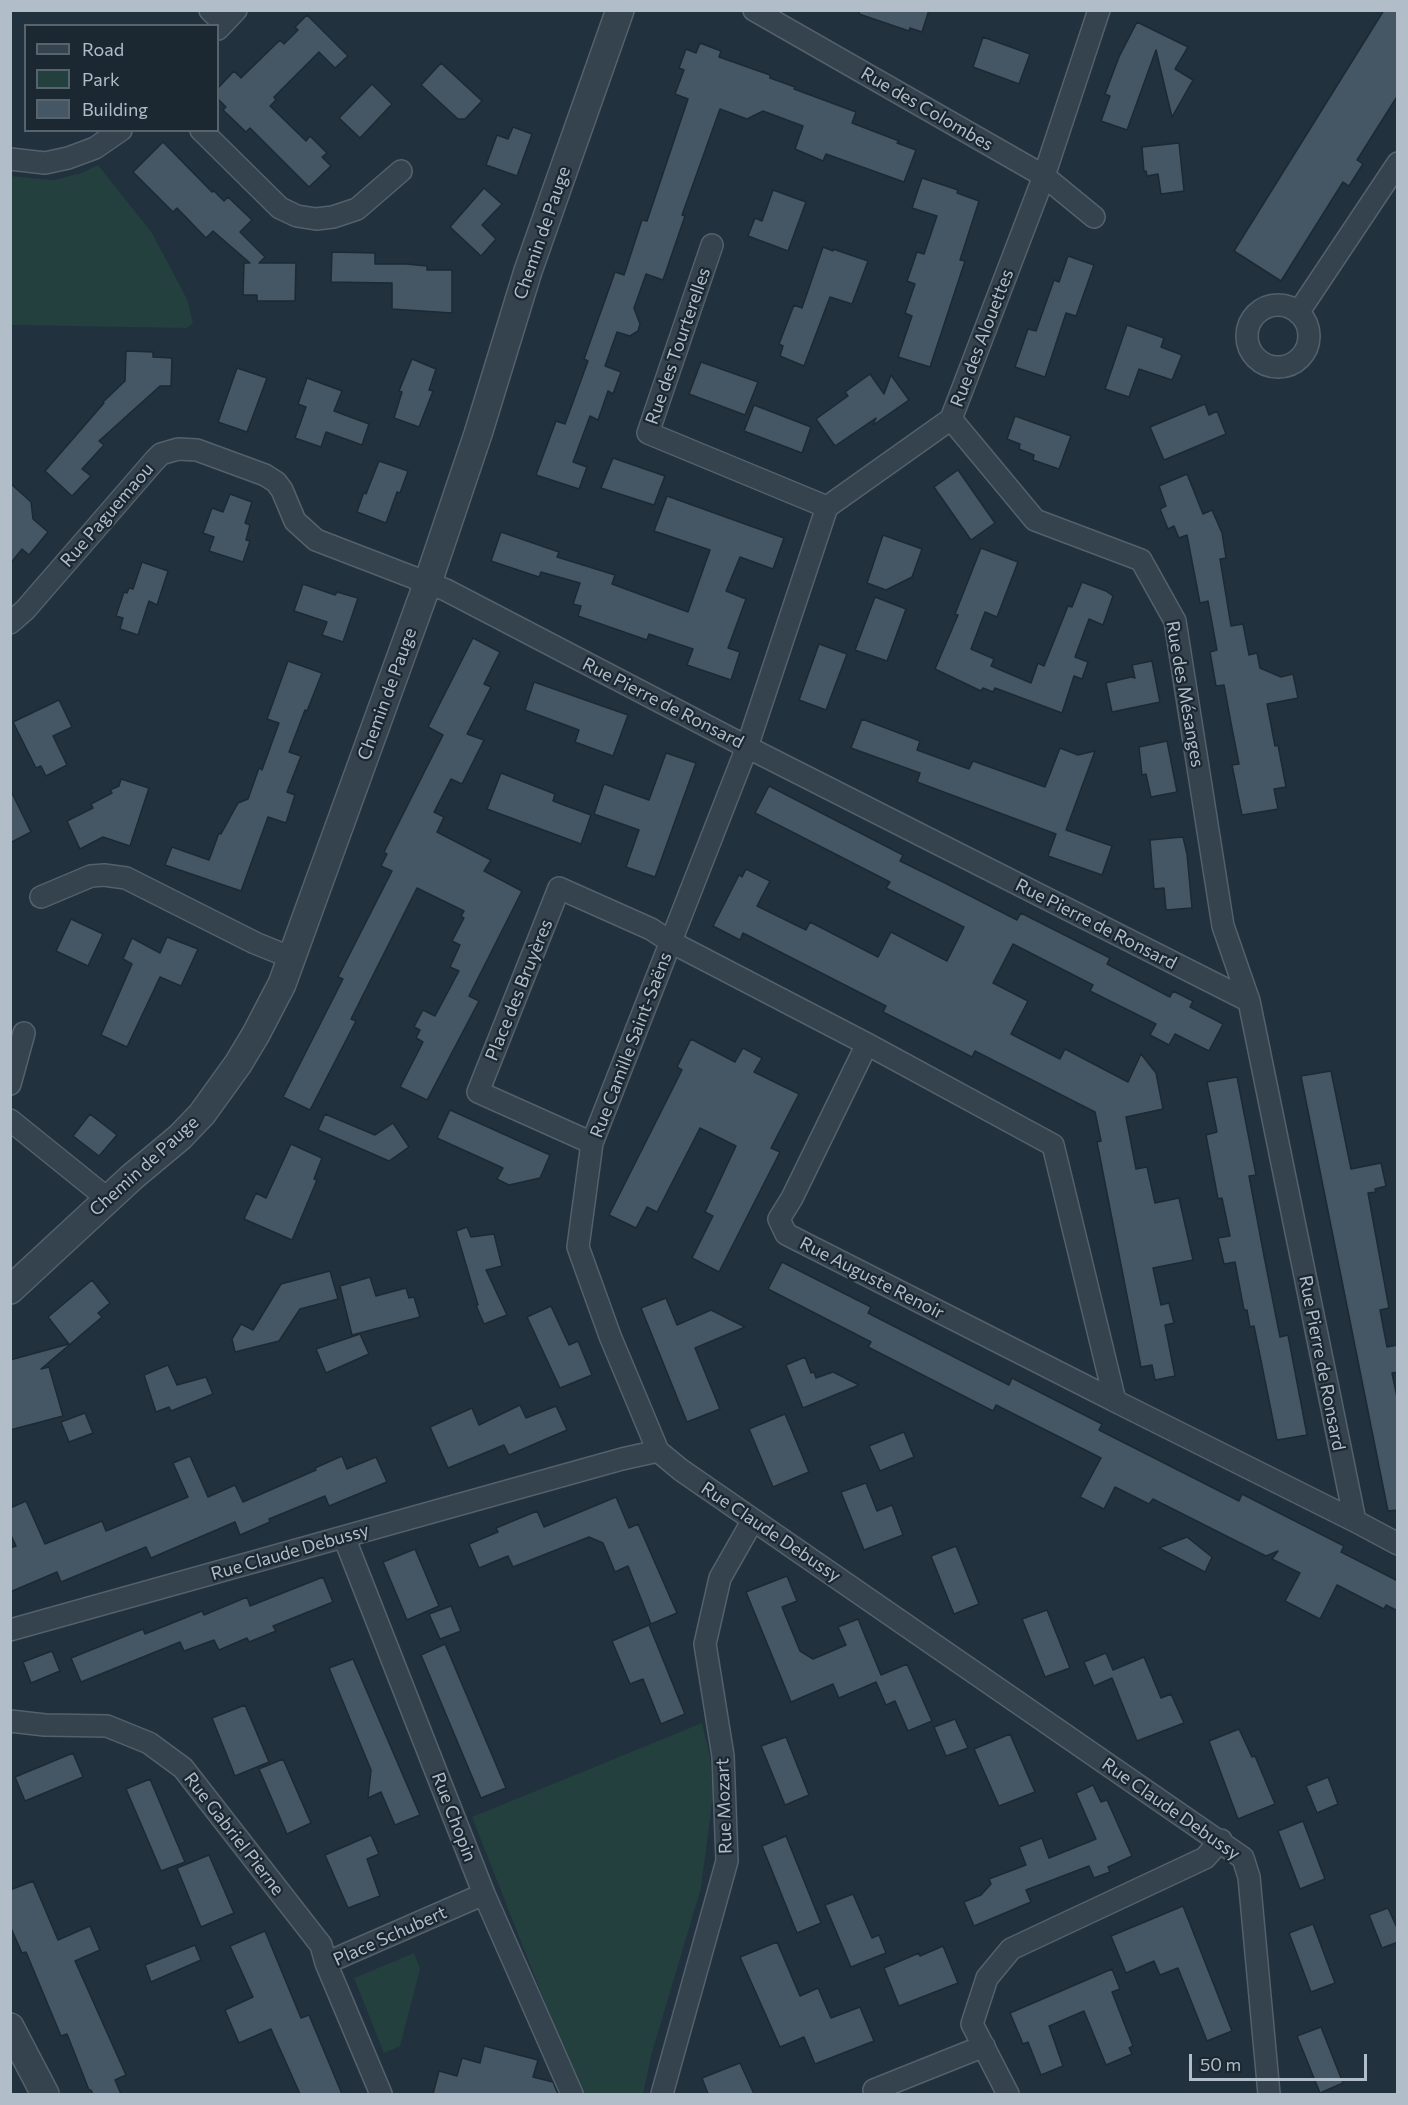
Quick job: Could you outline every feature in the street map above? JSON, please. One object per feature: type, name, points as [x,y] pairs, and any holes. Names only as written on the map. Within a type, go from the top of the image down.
[{"type":"street","name":"Chemin de Pauge","points":[[10,1290],[108,1199],[180,1137],[219,1092],[256,1034],[282,984],[428,582],[478,434],[525,280],[620,10]]},
{"type":"street","name":"Rue des Colombes","points":[[753,10],[1044,176],[1094,217]]},
{"type":"street","name":"Rue des Alouettes","points":[[827,507],[951,419],[1044,176],[1099,10]]},
{"type":"street","points":[[10,159],[45,163],[68,158],[94,148],[118,132]]},
{"type":"street","points":[[203,132],[280,208],[297,216],[316,219],[333,217],[357,209],[401,171]]},
{"type":"street","points":[[1298,313],[1398,163]]},
{"type":"street","name":"Rue des Tourterelles","points":[[712,245],[648,433],[827,507]]},
{"type":"street","name":"Rue des Mésanges","points":[[951,419],[1035,520],[1141,560],[1175,621],[1223,926],[1249,1001]]},
{"type":"street","name":"Rue Paguemaou","points":[[10,622],[25,610],[155,460],[161,454],[178,449],[197,450],[272,479],[282,490],[295,521],[316,540],[428,582]]},
{"type":"street","points":[[747,747],[827,507]]},
{"type":"street","name":"Rue Pierre de Ronsard","points":[[428,582],[747,747],[1249,1001],[1354,1521]]},
{"type":"street","name":"Rue Camille Saint-Saëns","points":[[658,1451],[610,1336],[578,1247],[592,1143],[747,747]]},
{"type":"street","points":[[40,897],[91,876],[126,878],[255,943],[292,958]]},
{"type":"street","name":"Place des Bruyères","points":[[592,1143],[478,1092],[559,888],[651,929],[671,942]]},
{"type":"street","points":[[671,942],[1053,1144],[1115,1401]]},
{"type":"street","points":[[10,1084],[24,1033]]},
{"type":"street","name":"Rue Auguste Renoir","points":[[867,1044],[792,1198],[779,1219],[786,1234],[1354,1521]]},
{"type":"street","points":[[10,1120],[108,1199]]},
{"type":"street","name":"Rue Claude Debussy","points":[[10,1630],[622,1459],[658,1451],[681,1470],[1244,1858],[1249,1877],[1269,2094]]},
{"type":"street","name":"Rue Mozart","points":[[662,2094],[727,1861],[723,1756],[705,1644],[720,1578],[753,1520]]},
{"type":"street","points":[[1354,1521],[1398,1544]]},
{"type":"street","name":"Rue Chopin","points":[[344,1537],[484,1894],[572,2094]]},
{"type":"street","name":"Rue Gabriel Pierne","points":[[10,1721],[45,1725],[106,1726],[150,1743],[183,1768],[321,1944],[326,1963]]},
{"type":"street","points":[[1008,2094],[972,2024],[987,1978],[1011,1949],[1205,1858],[1221,1840]]},
{"type":"street","name":"Place Schubert","points":[[381,2094],[326,1963],[484,1894]]},
{"type":"street","points":[[10,2027],[45,2094]]},
{"type":"street","points":[[876,2094],[874,2090],[984,2046]]},
{"type":"green space","points":[[98,165],[152,233],[187,299],[193,323],[187,328],[11,325],[11,176],[54,180],[81,173]]},
{"type":"green space","points":[[702,1723],[710,1756],[713,1795],[701,1888],[651,2056],[643,2094],[581,2094],[472,1817]]},
{"type":"green space","points":[[414,1953],[420,1969],[400,2046],[384,2053],[354,1978]]},
{"type":"building","points":[[860,10],[929,10],[922,32],[910,28],[909,31],[859,14]]},
{"type":"building","points":[[1384,10],[1398,10],[1398,95],[1357,160],[1363,164],[1349,186],[1343,182],[1281,281],[1234,251]]},
{"type":"building","points":[[307,15],[348,56],[335,68],[319,52],[274,97],[276,100],[270,106],[306,141],[310,136],[327,153],[322,157],[331,166],[309,187],[250,128],[246,132],[223,110],[226,107],[219,100],[219,87],[234,71],[241,78],[280,40],[284,44],[298,30],[295,27]]},
{"type":"building","points":[[1137,22],[1188,47],[1175,69],[1193,80],[1172,117],[1156,50],[1127,130],[1101,121],[1110,96],[1105,94],[1119,57]]},
{"type":"building","points":[[983,37],[1030,54],[1019,84],[973,67]]},
{"type":"building","points":[[700,43],[721,51],[719,57],[770,75],[770,78],[795,87],[794,89],[856,112],[852,123],[916,150],[904,182],[826,154],[823,161],[795,149],[803,126],[763,111],[747,119],[720,109],[682,215],[685,216],[663,280],[646,274],[634,308],[640,324],[638,331],[630,336],[617,332],[605,366],[621,372],[613,394],[608,391],[598,420],[590,416],[573,462],[587,467],[579,489],[536,475],[556,421],[565,424],[588,361],[584,359],[615,272],[624,275],[642,220],[647,221],[688,99],[675,94],[684,70],[679,68],[686,49],[696,53]]},
{"type":"building","points":[[441,63],[482,101],[465,119],[458,119],[421,85]]},
{"type":"building","points":[[372,84],[392,104],[360,138],[339,118]]},
{"type":"building","points":[[513,127],[532,134],[517,176],[486,165],[497,135],[508,139]]},
{"type":"building","points":[[163,142],[212,192],[214,191],[224,201],[228,197],[252,220],[240,232],[265,257],[259,263],[296,263],[295,301],[257,301],[257,295],[243,295],[244,263],[250,263],[213,231],[206,238],[177,208],[173,212],[133,172]]},
{"type":"building","points":[[1179,143],[1184,191],[1161,194],[1158,174],[1147,176],[1146,171],[1144,172],[1142,147]]},
{"type":"building","points":[[922,178],[958,190],[957,193],[979,201],[960,260],[965,261],[930,367],[898,357],[912,316],[905,313],[915,284],[907,281],[917,252],[924,254],[937,216],[912,208]]},
{"type":"building","points":[[484,188],[502,204],[482,225],[496,239],[481,256],[450,227]]},
{"type":"building","points":[[773,190],[806,202],[788,251],[748,236],[755,218],[762,221]]},
{"type":"building","points":[[823,247],[868,261],[852,304],[830,297],[804,366],[780,356],[783,346],[779,344],[794,305],[802,308]]},
{"type":"building","points":[[332,252],[375,253],[375,264],[406,264],[427,266],[427,270],[452,270],[452,313],[392,309],[392,283],[331,282]]},
{"type":"building","points":[[1068,256],[1094,265],[1076,316],[1066,313],[1045,377],[1015,367],[1028,329],[1036,331],[1054,280],[1059,282]]},
{"type":"building","points":[[1127,325],[1164,338],[1161,347],[1182,355],[1172,380],[1139,369],[1129,397],[1105,389]]},
{"type":"building","points":[[126,351],[153,352],[153,357],[172,358],[171,386],[160,386],[99,441],[104,445],[82,469],[91,476],[72,496],[45,471],[103,402],[125,381]]},
{"type":"building","points":[[412,359],[436,369],[429,390],[433,391],[419,427],[394,418],[402,392],[399,391]]},
{"type":"building","points":[[701,362],[758,382],[745,415],[689,394]]},
{"type":"building","points":[[237,368],[267,378],[247,432],[218,422]]},
{"type":"building","points":[[870,374],[884,394],[891,375],[909,400],[873,425],[876,418],[835,446],[816,419],[848,396],[845,392]]},
{"type":"building","points":[[307,378],[342,391],[334,411],[369,424],[362,445],[326,432],[321,447],[295,438],[306,407],[298,404]]},
{"type":"building","points":[[1205,404],[1209,415],[1217,411],[1226,434],[1164,460],[1150,427]]},
{"type":"building","points":[[754,405],[811,427],[802,453],[744,431]]},
{"type":"building","points":[[1015,416],[1071,436],[1059,469],[1033,460],[1034,455],[1019,449],[1020,444],[1007,439]]},
{"type":"building","points":[[613,458],[665,476],[654,505],[601,488]]},
{"type":"building","points":[[379,461],[408,471],[400,493],[397,492],[386,523],[357,512]]},
{"type":"building","points":[[958,470],[995,523],[971,540],[934,487]]},
{"type":"building","points":[[1187,474],[1203,514],[1212,510],[1222,533],[1226,558],[1220,559],[1231,626],[1243,624],[1249,655],[1257,653],[1260,668],[1281,677],[1293,674],[1298,698],[1267,704],[1286,787],[1274,789],[1278,809],[1242,815],[1232,765],[1239,764],[1224,685],[1216,686],[1210,652],[1217,650],[1208,601],[1200,603],[1187,535],[1179,538],[1174,526],[1168,529],[1160,509],[1166,506],[1159,486]]},
{"type":"building","points":[[10,483],[31,502],[33,519],[48,532],[29,555],[22,549],[10,564]]},
{"type":"building","points":[[230,494],[252,502],[245,523],[250,525],[246,540],[250,541],[243,562],[209,551],[214,537],[203,533],[212,508],[223,512]]},
{"type":"building","points":[[667,496],[784,538],[773,569],[740,557],[726,591],[746,599],[728,648],[740,652],[731,680],[687,665],[693,649],[649,634],[647,640],[578,616],[581,606],[573,604],[580,583],[541,572],[539,577],[491,561],[501,532],[559,552],[557,557],[615,575],[612,584],[688,612],[710,550],[654,531]]},
{"type":"building","points":[[883,535],[922,549],[912,577],[886,590],[867,583]]},
{"type":"building","points":[[981,548],[1018,562],[997,617],[985,612],[971,649],[994,659],[991,666],[1031,683],[1038,663],[1044,666],[1068,606],[1072,607],[1082,582],[1113,596],[1103,625],[1089,619],[1075,657],[1088,662],[1082,679],[1074,676],[1062,713],[995,688],[993,692],[983,688],[981,691],[935,669],[958,615],[955,614]]},
{"type":"building","points":[[142,562],[168,571],[157,605],[149,601],[138,635],[120,629],[123,618],[116,616],[124,592],[127,593],[129,588],[133,589]]},
{"type":"building","points":[[303,584],[335,595],[337,592],[358,598],[343,642],[322,635],[327,622],[294,611]]},
{"type":"building","points":[[875,597],[906,609],[887,661],[855,650]]},
{"type":"building","points":[[473,638],[500,652],[484,684],[491,687],[467,734],[484,740],[462,784],[451,779],[434,812],[444,817],[437,832],[491,860],[484,871],[522,891],[469,996],[479,1001],[427,1100],[400,1087],[423,1042],[416,1038],[420,1030],[414,1027],[423,1010],[435,1016],[459,971],[450,967],[460,945],[452,941],[464,918],[461,916],[464,911],[417,888],[351,1019],[356,1021],[310,1110],[283,1097],[343,979],[338,977],[392,871],[381,866],[387,854],[384,852],[443,735],[428,727]]},
{"type":"building","points":[[819,644],[847,654],[826,710],[799,700]]},
{"type":"building","points":[[288,661],[322,673],[289,752],[301,756],[287,792],[295,795],[286,823],[268,817],[241,891],[165,865],[172,847],[209,860],[219,833],[221,834],[238,803],[248,799],[259,768],[262,770],[279,723],[267,719]]},
{"type":"building","points":[[1152,661],[1160,702],[1112,712],[1106,683],[1135,678],[1132,665]]},
{"type":"building","points":[[534,682],[628,715],[613,756],[575,742],[579,730],[525,710]]},
{"type":"building","points":[[59,700],[72,727],[53,736],[67,765],[46,776],[41,766],[36,768],[13,722]]},
{"type":"building","points":[[862,719],[920,741],[917,750],[969,769],[973,761],[1045,787],[1060,748],[1078,755],[1095,751],[1066,830],[1112,846],[1102,875],[1048,856],[1056,834],[917,782],[920,773],[851,748]]},
{"type":"building","points":[[1167,741],[1177,792],[1151,797],[1146,774],[1142,775],[1139,747]]},
{"type":"building","points":[[666,753],[696,763],[655,877],[626,867],[639,830],[594,814],[604,784],[649,800]]},
{"type":"building","points":[[501,773],[555,794],[553,801],[591,815],[581,844],[487,809]]},
{"type":"building","points":[[121,779],[149,788],[130,846],[103,837],[80,849],[67,821],[93,808],[91,804],[112,793],[110,790],[119,786]]},
{"type":"building","points":[[769,786],[903,855],[900,861],[1017,920],[1021,913],[1110,958],[1107,964],[1170,997],[1173,991],[1193,1001],[1190,1007],[1223,1024],[1209,1051],[1175,1034],[1169,1045],[1150,1035],[1156,1024],[1090,991],[1093,985],[1013,944],[993,983],[1028,1001],[1011,1034],[1060,1059],[1065,1049],[1128,1082],[1141,1054],[1156,1073],[1163,1109],[1126,1117],[1136,1169],[1147,1167],[1155,1203],[1179,1198],[1193,1260],[1153,1268],[1161,1305],[1169,1303],[1174,1323],[1165,1325],[1175,1376],[1155,1380],[1152,1365],[1141,1367],[1097,1142],[1101,1141],[1095,1112],[975,1051],[972,1057],[883,1012],[886,1006],[743,933],[740,940],[713,926],[739,875],[742,877],[746,869],[770,881],[757,906],[806,930],[810,922],[878,957],[891,932],[947,961],[964,927],[886,888],[890,882],[755,813]]},
{"type":"building","points":[[10,789],[31,832],[10,843]]},
{"type":"building","points":[[1183,837],[1187,854],[1192,908],[1166,910],[1164,888],[1154,889],[1150,840]]},
{"type":"building","points":[[71,919],[103,934],[88,966],[56,951]]},
{"type":"building","points":[[167,937],[198,949],[181,986],[160,977],[127,1047],[101,1035],[132,964],[123,959],[132,938],[160,953]]},
{"type":"building","points":[[691,1039],[735,1062],[743,1048],[762,1058],[754,1072],[799,1094],[771,1148],[780,1152],[719,1272],[692,1258],[713,1216],[705,1212],[736,1146],[700,1128],[657,1212],[647,1207],[636,1228],[609,1215],[682,1070],[677,1067]]},
{"type":"building","points":[[1331,1071],[1351,1169],[1381,1163],[1386,1186],[1375,1189],[1376,1192],[1368,1193],[1389,1308],[1380,1310],[1387,1347],[1398,1345],[1398,1372],[1392,1373],[1398,1402],[1398,1510],[1388,1511],[1301,1076]]},
{"type":"building","points":[[1237,1077],[1256,1175],[1249,1176],[1264,1256],[1280,1337],[1288,1335],[1307,1435],[1277,1440],[1254,1326],[1250,1327],[1247,1310],[1244,1310],[1235,1262],[1224,1264],[1218,1238],[1230,1236],[1222,1198],[1218,1199],[1206,1135],[1217,1132],[1207,1082]]},
{"type":"building","points":[[450,1110],[550,1155],[540,1178],[509,1185],[497,1179],[503,1168],[437,1138]]},
{"type":"building","points":[[90,1114],[117,1135],[99,1156],[73,1136]]},
{"type":"building","points":[[325,1114],[375,1135],[393,1123],[409,1147],[389,1161],[318,1130]]},
{"type":"building","points":[[291,1144],[322,1158],[314,1179],[317,1180],[292,1240],[244,1219],[256,1193],[266,1198]]},
{"type":"building","points":[[467,1227],[471,1237],[494,1234],[502,1266],[486,1270],[507,1315],[484,1324],[476,1305],[478,1305],[456,1231]]},
{"type":"building","points":[[782,1262],[871,1307],[868,1313],[1009,1385],[1012,1378],[1102,1424],[1099,1430],[1239,1501],[1242,1494],[1344,1546],[1341,1552],[1398,1581],[1398,1611],[1386,1605],[1384,1609],[1337,1585],[1320,1619],[1285,1601],[1300,1573],[1272,1559],[1278,1551],[1266,1556],[1153,1499],[1149,1504],[1115,1487],[1104,1509],[1080,1497],[1101,1458],[996,1405],[993,1411],[868,1347],[871,1342],[768,1289]]},
{"type":"building","points":[[330,1271],[338,1299],[300,1309],[279,1341],[235,1352],[232,1339],[241,1324],[253,1330],[281,1284]]},
{"type":"building","points":[[370,1277],[376,1296],[406,1288],[409,1298],[414,1297],[420,1317],[352,1335],[340,1286]]},
{"type":"building","points":[[92,1280],[110,1303],[98,1313],[102,1317],[41,1369],[49,1367],[63,1416],[10,1430],[10,1360],[69,1344],[48,1317]]},
{"type":"building","points":[[666,1298],[677,1325],[711,1310],[745,1327],[695,1348],[720,1409],[687,1422],[641,1308]]},
{"type":"building","points":[[551,1306],[569,1345],[578,1341],[592,1375],[560,1388],[527,1317]]},
{"type":"building","points":[[360,1334],[369,1354],[326,1373],[316,1349]]},
{"type":"building","points":[[805,1357],[811,1373],[814,1372],[816,1378],[833,1372],[859,1385],[803,1408],[786,1365]]},
{"type":"building","points":[[168,1365],[177,1385],[206,1377],[213,1394],[171,1411],[169,1407],[156,1412],[144,1375]]},
{"type":"building","points":[[520,1405],[526,1418],[556,1406],[567,1430],[509,1455],[504,1445],[448,1468],[430,1427],[472,1408],[479,1425]]},
{"type":"building","points":[[85,1413],[93,1433],[69,1442],[61,1422]]},
{"type":"building","points":[[785,1414],[809,1472],[773,1487],[749,1429]]},
{"type":"building","points":[[904,1432],[914,1457],[880,1471],[869,1446]]},
{"type":"building","points":[[190,1456],[208,1497],[235,1485],[243,1502],[342,1456],[347,1469],[376,1457],[387,1482],[329,1506],[325,1496],[269,1519],[270,1522],[240,1535],[235,1522],[151,1558],[146,1547],[61,1582],[57,1572],[10,1592],[10,1548],[16,1546],[10,1533],[10,1508],[26,1501],[45,1544],[102,1521],[106,1531],[188,1497],[173,1463]]},
{"type":"building","points":[[866,1483],[877,1511],[892,1505],[903,1535],[864,1550],[841,1492]]},
{"type":"building","points":[[616,1497],[629,1528],[638,1524],[677,1613],[651,1624],[628,1566],[615,1572],[603,1543],[589,1537],[513,1567],[508,1556],[479,1568],[469,1544],[498,1532],[496,1528],[537,1511],[544,1527]]},
{"type":"building","points":[[1187,1537],[1212,1557],[1205,1572],[1159,1548]]},
{"type":"building","points":[[956,1546],[979,1604],[954,1614],[931,1556]]},
{"type":"building","points":[[415,1549],[439,1606],[407,1620],[383,1562]]},
{"type":"building","points":[[787,1576],[797,1601],[782,1607],[800,1651],[813,1659],[846,1645],[838,1627],[858,1619],[881,1675],[907,1664],[932,1721],[908,1731],[895,1701],[886,1705],[876,1682],[839,1698],[833,1684],[791,1702],[746,1592]]},
{"type":"building","points":[[323,1577],[333,1602],[273,1626],[276,1631],[249,1642],[247,1638],[219,1650],[214,1640],[184,1651],[180,1642],[81,1682],[71,1658],[143,1629],[145,1634],[202,1611],[204,1615],[247,1597],[250,1606]]},
{"type":"building","points":[[451,1606],[461,1631],[440,1639],[429,1614]]},
{"type":"building","points":[[1047,1610],[1070,1668],[1045,1677],[1022,1619]]},
{"type":"building","points":[[649,1625],[685,1714],[661,1724],[643,1679],[630,1684],[612,1641]]},
{"type":"building","points":[[445,1644],[506,1788],[481,1798],[421,1655]]},
{"type":"building","points":[[52,1651],[60,1671],[31,1683],[23,1662]]},
{"type":"building","points":[[1106,1653],[1113,1670],[1144,1657],[1161,1698],[1171,1694],[1184,1723],[1137,1741],[1112,1678],[1094,1686],[1084,1662]]},
{"type":"building","points":[[353,1659],[420,1815],[395,1825],[381,1792],[368,1798],[371,1770],[329,1668]]},
{"type":"building","points":[[245,1705],[269,1762],[235,1776],[212,1718]]},
{"type":"building","points":[[955,1719],[968,1748],[946,1756],[934,1727]]},
{"type":"building","points":[[1239,1729],[1252,1757],[1255,1756],[1275,1804],[1238,1819],[1209,1741]]},
{"type":"building","points":[[1010,1734],[1035,1792],[999,1806],[974,1749]]},
{"type":"building","points":[[786,1737],[809,1795],[785,1805],[761,1746]]},
{"type":"building","points":[[73,1753],[83,1777],[25,1801],[15,1777]]},
{"type":"building","points":[[283,1759],[311,1823],[287,1834],[259,1769]]},
{"type":"building","points":[[1328,1777],[1338,1804],[1317,1813],[1306,1786]]},
{"type":"building","points":[[150,1779],[185,1862],[161,1871],[126,1789]]},
{"type":"building","points":[[1093,1785],[1101,1802],[1107,1800],[1132,1856],[1108,1867],[1110,1872],[1094,1878],[1089,1866],[1026,1890],[1031,1902],[974,1926],[964,1902],[981,1895],[991,1884],[989,1879],[1026,1865],[1019,1847],[1042,1838],[1049,1858],[1096,1839],[1076,1793]]},
{"type":"building","points":[[1303,1821],[1325,1879],[1300,1889],[1278,1831]]},
{"type":"building","points":[[371,1835],[379,1854],[367,1859],[380,1896],[348,1908],[325,1855]]},
{"type":"building","points":[[786,1836],[821,1923],[797,1933],[762,1846]]},
{"type":"building","points":[[209,1855],[234,1913],[201,1927],[177,1868]]},
{"type":"building","points":[[33,1881],[58,1940],[90,1926],[100,1950],[75,1961],[126,2075],[115,2080],[121,2094],[93,2094],[89,2090],[67,2034],[61,2036],[26,1952],[22,1953],[10,1926],[10,1890]]},
{"type":"building","points":[[853,1894],[872,1938],[879,1935],[886,1953],[851,1967],[825,1905]]},
{"type":"building","points":[[1183,1906],[1232,2031],[1207,2041],[1178,1968],[1160,1975],[1154,1961],[1126,1973],[1111,1936]]},
{"type":"building","points":[[1388,1908],[1398,1930],[1398,1942],[1382,1948],[1369,1915]]},
{"type":"building","points":[[1313,1924],[1335,1983],[1311,1992],[1289,1933]]},
{"type":"building","points":[[265,1931],[301,2018],[309,2015],[342,2094],[300,2094],[271,2029],[239,2043],[225,2010],[253,1997],[230,1946]]},
{"type":"building","points":[[777,1942],[800,1996],[818,1988],[831,2018],[860,2007],[874,2041],[815,2064],[804,2037],[780,2047],[740,1957]]},
{"type":"building","points":[[195,1945],[201,1960],[151,1982],[145,1965]]},
{"type":"building","points":[[943,1946],[958,1983],[899,2006],[884,1968],[919,1953],[920,1956]]},
{"type":"building","points":[[1112,1969],[1120,1989],[1112,1992],[1133,2046],[1129,2048],[1132,2054],[1106,2065],[1084,2011],[1049,2026],[1063,2066],[1041,2075],[1028,2042],[1023,2044],[1010,2013]]},
{"type":"building","points":[[1321,2027],[1343,2083],[1320,2093],[1297,2036]]},
{"type":"building","points":[[484,2046],[538,2060],[533,2077],[553,2082],[558,2094],[433,2094],[439,2071],[457,2076],[462,2058],[480,2063]]},
{"type":"building","points":[[740,2063],[754,2094],[708,2094],[702,2078]]}]
